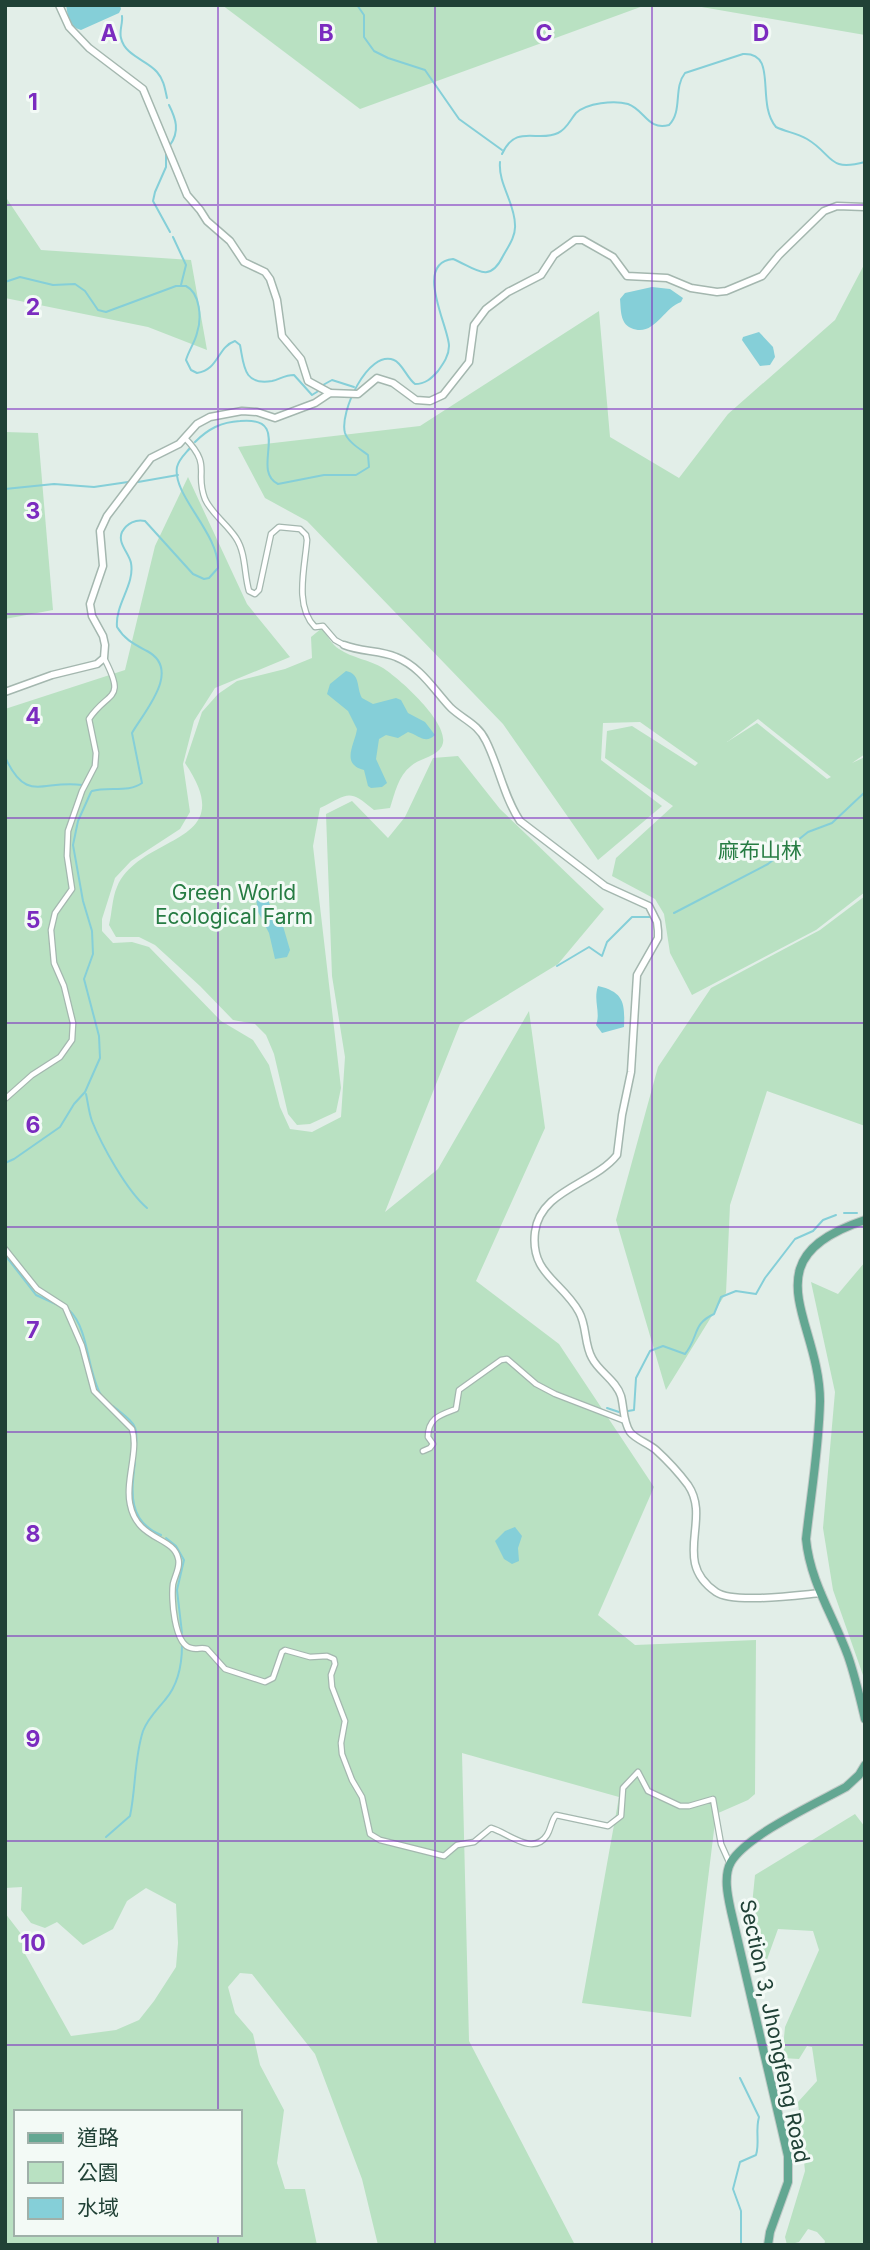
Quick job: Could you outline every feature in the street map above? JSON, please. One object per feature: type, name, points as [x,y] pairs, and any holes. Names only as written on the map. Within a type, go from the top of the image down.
[{"type":"main road","points":[[865,1220],[828,1234],[812,1247],[800,1271],[797,1289],[800,1314],[817,1364],[820,1400],[806,1539],[808,1558],[848,1656],[862,1696],[865,1719]]},
{"type":"main road","points":[[730,1864],[749,1844],[846,1787],[865,1765]]},
{"type":"main road","name":"Section 3, Jhongfeng Road","points":[[730,1864],[727,1891],[789,2168],[788,2182],[768,2245]]},
{"type":"street","points":[[59,5],[69,27],[89,48],[143,89],[187,195],[207,221],[230,241],[244,262],[267,275],[276,300],[283,339],[301,359],[306,378],[330,393],[360,393],[377,378],[393,383],[416,400],[430,401],[443,395],[469,362],[474,325],[486,309],[508,292],[541,275],[554,255],[575,240],[583,240],[613,257],[626,276],[667,278],[691,288],[722,292],[762,276],[779,255],[824,211],[842,206],[865,207]]},
{"type":"street","points":[[5,1099],[60,1057],[72,1040],[73,1023],[64,986],[54,963],[51,930],[55,913],[72,888],[66,842],[68,831],[95,765],[96,753],[89,719],[112,697],[115,690],[104,658],[103,636],[92,615],[90,604],[103,566],[100,542],[102,524],[151,458],[173,448],[186,438],[197,424],[210,417],[242,411],[257,412],[275,418],[316,404],[330,393]]},
{"type":"street","points":[[186,438],[201,459],[206,500],[241,548],[249,591],[254,594],[259,590],[271,534],[279,527],[300,529],[306,534],[307,540],[303,599],[305,614],[315,627],[323,626],[335,640],[357,650],[396,657],[422,675],[458,715],[478,727],[496,764],[514,813],[520,821],[606,886],[649,906],[657,922],[657,939],[637,975],[631,1072],[617,1155],[602,1169],[555,1198],[540,1213],[534,1233],[535,1255],[548,1277],[580,1313],[589,1353],[601,1371],[617,1387],[632,1434],[655,1449],[692,1490],[697,1505],[692,1551],[699,1574],[707,1584],[718,1594],[740,1598],[821,1593]]},
{"type":"street","points":[[5,692],[52,675],[97,664],[104,658]]},
{"type":"street","points":[[5,1249],[37,1289],[65,1307],[82,1346],[94,1391],[132,1429],[134,1437],[129,1503],[143,1531],[167,1543],[178,1555],[173,1600],[176,1626],[186,1646],[204,1648],[225,1669],[265,1682],[273,1678],[280,1656],[285,1650],[310,1657],[327,1656],[334,1659],[332,1686],[344,1716],[342,1754],[362,1797],[370,1834],[380,1840],[443,1856],[457,1845],[474,1842],[491,1828],[520,1842],[534,1843],[547,1835],[556,1815],[608,1826],[621,1816],[623,1788],[638,1772],[649,1791],[680,1806],[713,1799],[721,1844],[730,1864]]},
{"type":"street","points":[[423,1451],[433,1444],[428,1437],[428,1426],[434,1418],[456,1409],[460,1390],[501,1360],[507,1359],[536,1384],[626,1422]]},
{"type":"green space","points":[[222,5],[646,5],[360,109]]},
{"type":"green space","points":[[690,5],[865,5],[865,35]]},
{"type":"green space","points":[[5,196],[41,250],[191,260],[207,350],[148,327],[5,298]]},
{"type":"green space","name":"麻布山林","points":[[865,263],[865,754],[852,763],[865,757],[865,892],[816,930],[692,995],[670,953],[664,914],[655,899],[612,876],[616,858],[673,806],[605,758],[607,731],[632,726],[695,766],[698,763],[640,722],[603,723],[601,760],[662,806],[598,860],[503,724],[307,521],[265,498],[238,447],[420,426],[599,311],[610,437],[679,478],[728,414],[835,320]],"holes":[[[758,719],[831,777],[827,779],[757,723],[727,742]]]},
{"type":"green space","points":[[5,432],[38,433],[53,610],[5,619]]},
{"type":"green space","points":[[188,477],[247,604],[290,657],[215,688],[194,721],[183,764],[190,812],[180,829],[131,861],[115,878],[102,919],[102,931],[113,943],[132,942],[149,947],[221,1021],[253,1040],[269,1065],[280,1107],[290,1129],[312,1132],[341,1117],[345,1057],[332,976],[326,814],[352,801],[388,838],[405,817],[433,758],[458,756],[500,809],[604,909],[558,964],[460,1024],[385,1212],[438,1169],[529,1011],[545,1128],[476,1281],[559,1344],[654,1487],[598,1615],[635,1645],[756,1640],[755,1794],[748,1800],[716,1814],[691,2017],[582,2003],[619,1797],[462,1753],[469,2041],[575,2245],[378,2245],[362,2179],[315,2054],[252,1974],[240,1973],[228,1987],[235,2013],[253,2034],[260,2065],[284,2110],[277,2163],[285,2189],[305,2189],[317,2245],[5,2245],[5,1913],[25,1939],[24,1952],[71,2036],[116,2030],[139,2020],[176,1967],[178,1943],[176,1904],[146,1888],[127,1901],[113,1929],[83,1945],[57,1922],[45,1928],[31,1923],[21,1910],[22,1887],[5,1888],[5,709],[125,670],[155,546]]},
{"type":"green space","name":"Green World Ecological Farm","points":[[322,628],[339,649],[378,665],[401,682],[423,703],[439,726],[443,737],[439,750],[415,763],[403,775],[390,808],[374,810],[359,798],[348,796],[320,808],[313,846],[341,1088],[336,1112],[310,1124],[297,1125],[288,1114],[274,1054],[266,1035],[255,1024],[233,1020],[155,945],[139,937],[116,937],[109,925],[115,891],[129,869],[195,825],[202,810],[199,790],[185,763],[202,712],[218,694],[237,681],[285,669],[312,658],[311,637]]},
{"type":"green space","points":[[865,896],[865,1126],[767,1091],[730,1205],[726,1293],[666,1390],[616,1220],[658,1067],[711,988],[820,930]]},
{"type":"green space","points":[[865,1262],[864,1678],[833,1590],[823,1528],[835,1392],[811,1282],[838,1294]]},
{"type":"green space","points":[[855,1814],[865,1827],[865,2245],[824,2245],[825,2241],[817,2232],[808,2229],[799,2242],[787,2245],[785,2237],[805,2171],[798,2102],[817,2081],[812,2047],[807,2046],[799,2059],[782,2058],[785,2027],[819,1950],[813,1931],[778,1929],[765,1965],[753,1939],[751,1915],[755,1875]]},
{"type":"water","points":[[66,5],[120,5],[121,9],[119,13],[81,30],[72,24]]},
{"type":"water","points":[[652,287],[670,289],[683,298],[646,329],[627,326],[623,320],[620,299],[625,293]]},
{"type":"water","points":[[759,332],[773,347],[775,357],[770,365],[760,366],[742,340],[743,337]]},
{"type":"water","points":[[346,671],[356,678],[362,698],[373,704],[396,698],[401,700],[408,713],[425,722],[435,735],[425,739],[408,732],[398,738],[386,735],[379,739],[376,759],[387,783],[382,787],[368,786],[364,770],[352,763],[351,753],[357,729],[348,711],[327,694],[330,684]]},
{"type":"water","points":[[267,887],[269,903],[283,926],[290,950],[287,957],[275,959],[269,933],[258,912],[255,890]]},
{"type":"water","points":[[598,986],[618,995],[623,1005],[624,1027],[602,1033],[596,1025]]},
{"type":"water","points":[[515,1527],[522,1536],[518,1548],[519,1561],[512,1564],[504,1559],[495,1541],[505,1531]]},
{"type":"waterway","points":[[357,5],[364,15],[364,37],[374,51],[425,70],[459,119],[502,150]]},
{"type":"waterway","points":[[122,16],[123,44],[157,72],[163,81],[167,98]]},
{"type":"waterway","points":[[502,154],[514,139],[558,133],[576,113],[601,103],[628,104],[651,123],[669,125],[676,113],[679,85],[685,73],[743,54],[754,56],[760,61],[764,70],[767,105],[776,127],[807,139],[837,163],[853,165],[865,162]]},
{"type":"waterway","points":[[169,105],[176,125],[170,145]]},
{"type":"waterway","points":[[166,152],[166,167],[153,201],[170,232]]},
{"type":"waterway","points":[[195,442],[221,425],[240,421],[256,422],[265,427],[269,435],[268,468],[270,477],[278,484],[324,475],[356,475],[369,467],[368,455],[351,442],[345,433],[346,412],[351,398],[365,373],[384,359],[397,362],[415,384],[430,379],[444,363],[449,346],[436,297],[436,272],[441,263],[453,259],[481,272],[492,270],[498,265],[514,233],[514,217],[500,162]]},
{"type":"waterway","points":[[173,237],[186,265],[181,285]]},
{"type":"waterway","points":[[5,282],[20,277],[53,285],[75,284],[85,291],[98,310],[106,312],[176,286],[186,286],[197,300],[199,313],[199,327],[186,360],[191,370],[197,373],[210,368],[225,348],[235,341],[240,345],[247,372],[255,380],[272,381],[294,375],[312,395],[320,390]]},
{"type":"waterway","points":[[323,385],[332,380],[354,387]]},
{"type":"waterway","points":[[92,791],[131,788],[142,783],[132,733],[151,703],[161,680],[157,659],[134,644],[117,627],[119,610],[131,571],[130,559],[121,540],[122,532],[132,522],[145,521],[193,574],[204,579],[209,578],[218,568],[211,541],[181,490],[177,478],[178,464],[190,448]]},
{"type":"waterway","points":[[138,482],[178,475]]},
{"type":"waterway","points":[[5,489],[54,484],[94,487],[128,482]]},
{"type":"waterway","points":[[5,757],[13,772],[29,785],[82,785]]},
{"type":"waterway","points":[[5,1163],[60,1127],[85,1092],[100,1058],[99,1036],[84,979],[93,954],[92,931],[83,901],[73,845],[78,821],[91,792]]},
{"type":"waterway","points":[[674,913],[768,864],[808,832],[832,823],[865,792]]},
{"type":"waterway","points":[[557,966],[589,947],[602,956],[607,942],[632,917],[651,917]]},
{"type":"waterway","points":[[86,1094],[92,1121],[109,1155],[123,1180],[147,1208]]},
{"type":"waterway","points":[[844,1213],[857,1213]]},
{"type":"waterway","points":[[628,1411],[634,1410],[636,1378],[650,1351],[663,1346],[685,1354],[702,1322],[714,1314],[721,1297],[736,1291],[756,1294],[795,1239],[813,1231],[823,1220],[836,1215]]},
{"type":"waterway","points":[[5,1255],[36,1295],[60,1306]]},
{"type":"waterway","points":[[70,1311],[81,1329],[101,1395]]},
{"type":"waterway","points":[[113,1406],[134,1426],[137,1438],[135,1456]]},
{"type":"waterway","points":[[607,1408],[619,1412]]},
{"type":"waterway","points":[[135,1462],[133,1495],[137,1514],[142,1522],[161,1535]]},
{"type":"waterway","points":[[166,1538],[176,1546],[184,1560],[177,1590],[182,1633]]},
{"type":"waterway","points":[[106,1837],[130,1816],[143,1731],[173,1688],[180,1667],[182,1645]]},
{"type":"waterway","points":[[740,2078],[759,2117],[756,2155],[740,2162],[733,2189],[741,2211],[741,2245]]}]
